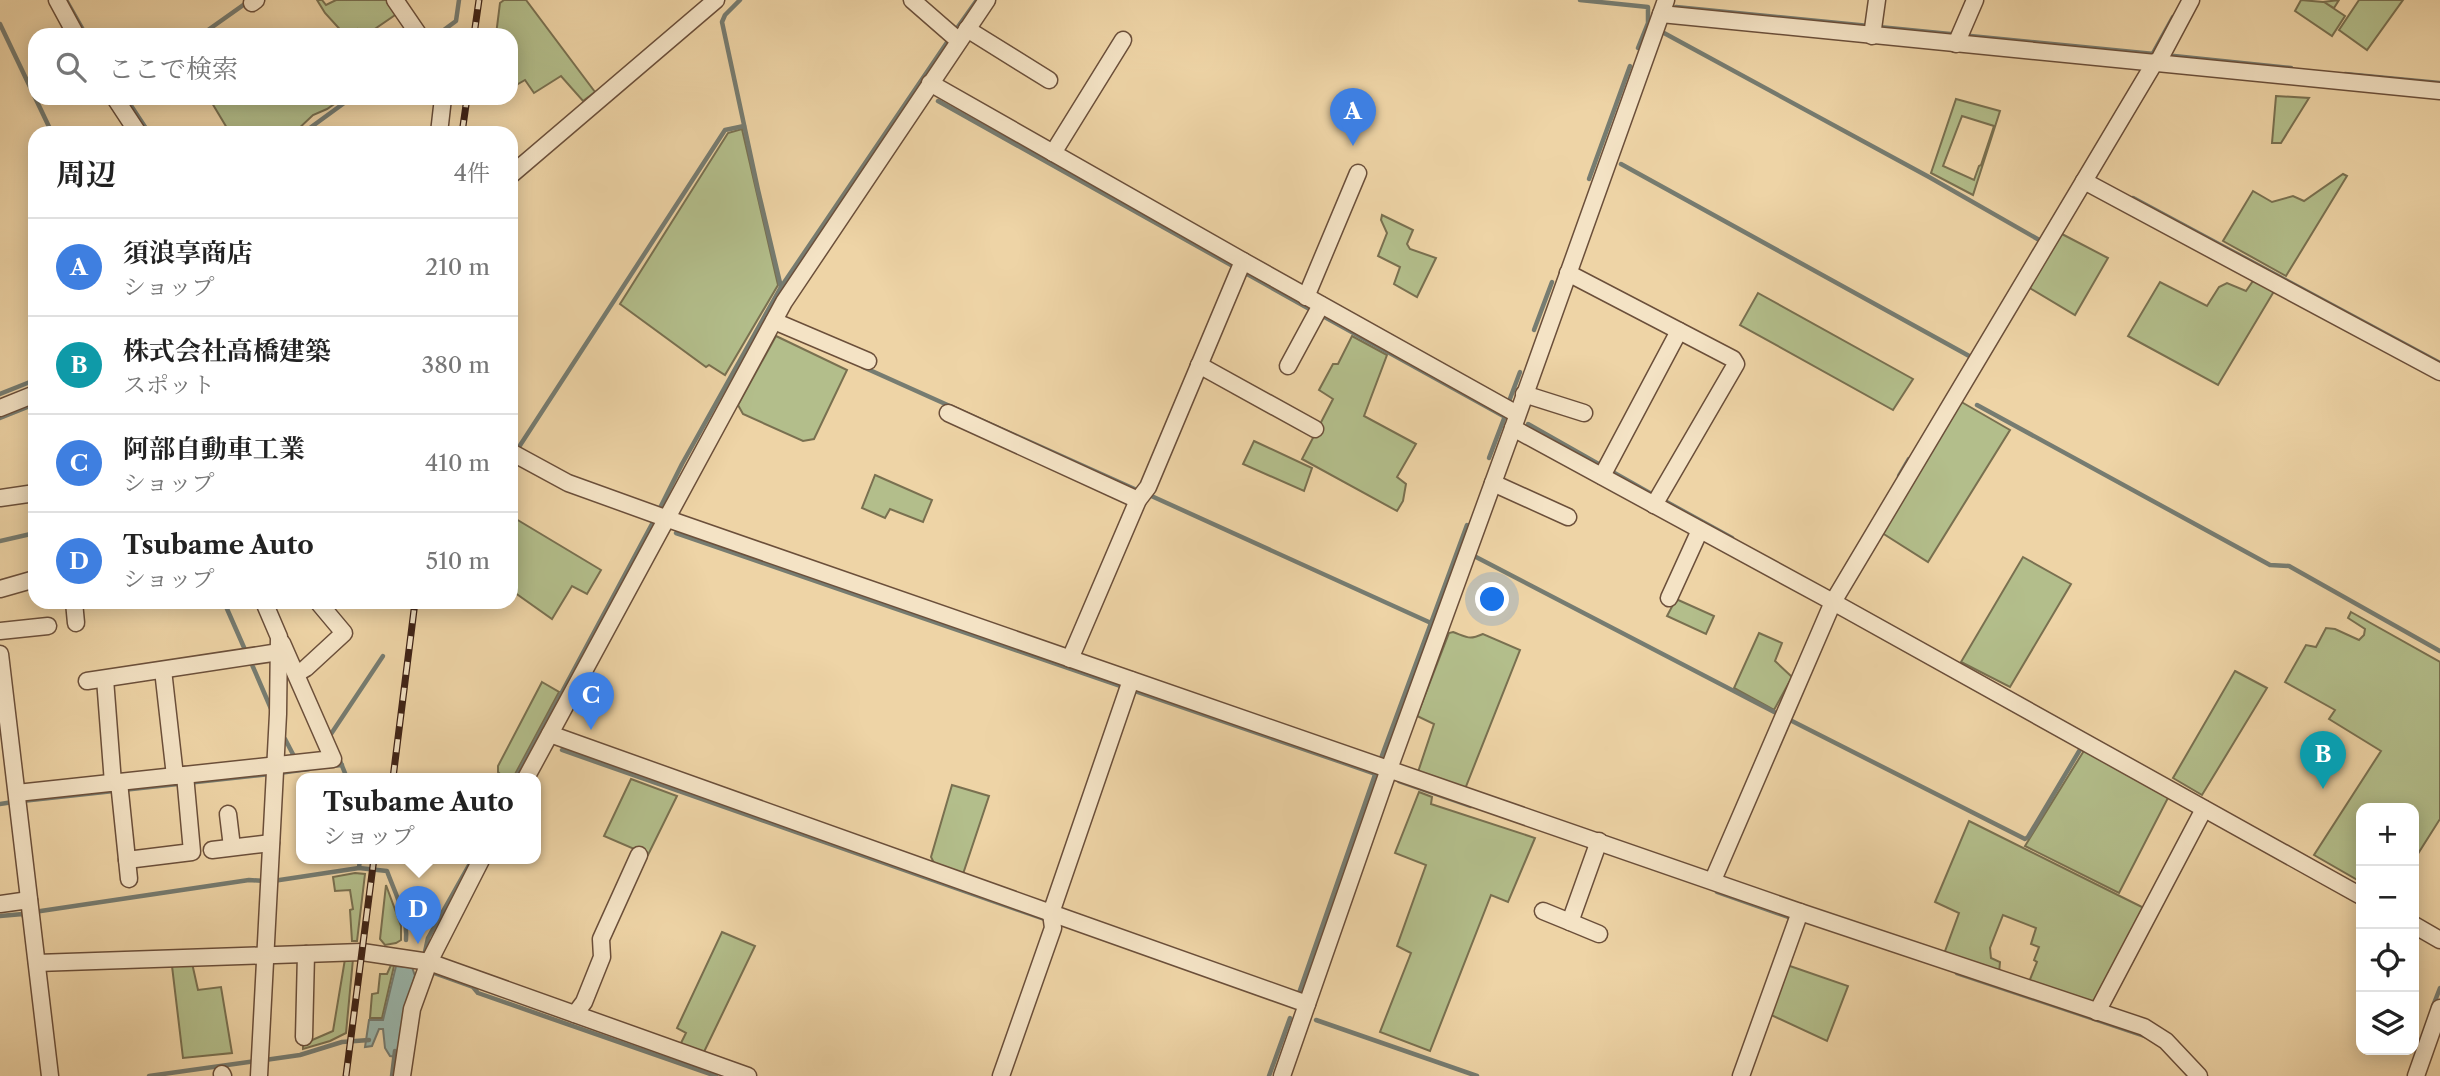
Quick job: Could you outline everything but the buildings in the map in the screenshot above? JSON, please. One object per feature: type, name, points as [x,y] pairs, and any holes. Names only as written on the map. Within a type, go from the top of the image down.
[{"type":"street","points":[[57,0],[72,28]]},
{"type":"street","points":[[395,0],[414,28]]},
{"type":"street","points":[[518,169],[716,0]]},
{"type":"street","points":[[912,0],[963,35],[1049,80]]},
{"type":"street","points":[[529,773],[659,516],[774,321],[987,0]]},
{"type":"street","points":[[1873,29],[1877,0]]},
{"type":"street","points":[[1958,38],[1975,0]]},
{"type":"street","points":[[1713,880],[1835,598],[2157,62],[2191,0]]},
{"type":"street","points":[[1282,1076],[1300,1001],[1383,767],[1493,482],[1511,415],[1524,394],[1663,7],[2157,62],[2440,90]]},
{"type":"street","points":[[1053,153],[1123,40]]},
{"type":"street","points":[[930,83],[1053,153],[1241,267],[1307,297],[1511,415],[1602,476],[1700,530],[1835,598],[2356,893]]},
{"type":"street","points":[[120,105],[133,126]]},
{"type":"street","points":[[440,126],[442,105]]},
{"type":"street","points":[[1307,297],[1358,173]]},
{"type":"street","points":[[2087,176],[2440,372]]},
{"type":"street","points":[[1070,659],[1241,267]]},
{"type":"street","points":[[1568,273],[1733,359],[1736,364],[1654,505]]},
{"type":"street","points":[[1288,366],[1321,306]]},
{"type":"street","points":[[774,321],[868,361]]},
{"type":"street","points":[[1602,476],[1679,331]]},
{"type":"street","points":[[1199,365],[1315,429]]},
{"type":"street","points":[[1524,394],[1584,413]]},
{"type":"street","points":[[0,408],[28,397]]},
{"type":"street","points":[[948,413],[1142,495]]},
{"type":"street","points":[[518,456],[568,483],[1070,659],[1129,686],[1383,767],[1800,912],[2144,1027],[2166,1041],[2199,1076]]},
{"type":"street","points":[[1493,482],[1568,517]]},
{"type":"street","points":[[0,498],[28,494]]},
{"type":"street","points":[[1669,598],[1700,530]]},
{"type":"street","points":[[0,589],[28,581]]},
{"type":"street","points":[[75,609],[76,623]]},
{"type":"street","points":[[18,798],[275,771],[297,763],[333,759],[300,672],[279,645],[266,609]]},
{"type":"street","points":[[300,672],[344,633],[324,609]]},
{"type":"street","points":[[0,631],[48,626]]},
{"type":"street","points":[[87,681],[247,657],[279,645]]},
{"type":"street","points":[[259,1066],[279,645]]},
{"type":"street","points":[[0,654],[5,757],[18,798],[26,905],[37,963],[50,1076]]},
{"type":"street","points":[[127,860],[192,852],[183,780],[163,670]]},
{"type":"street","points":[[104,679],[129,879]]},
{"type":"street","points":[[1001,1076],[1129,686]]},
{"type":"street","points":[[550,734],[1052,920],[1300,1001]]},
{"type":"street","points":[[2097,1012],[2204,809]]},
{"type":"street","points":[[228,814],[232,847]]},
{"type":"street","points":[[1570,922],[1600,841]]},
{"type":"street","points":[[212,850],[271,842]]},
{"type":"street","points":[[575,1014],[584,1002],[603,957],[601,939],[639,855]]},
{"type":"street","points":[[402,1076],[412,1009],[429,962],[479,864]]},
{"type":"street","points":[[0,904],[26,905]]},
{"type":"street","points":[[1543,911],[1599,934]]},
{"type":"street","points":[[1741,1076],[1800,912]]},
{"type":"street","points":[[2419,928],[2440,940]]},
{"type":"street","points":[[37,963],[362,952],[429,962],[748,1076]]},
{"type":"street","points":[[304,1037],[306,954]]},
{"type":"street","points":[[2416,1076],[2440,1008]]},
{"type":"green space","points":[[317,0],[322,0],[326,5],[336,0],[389,0],[398,13],[376,28],[339,28]]},
{"type":"green space","points":[[504,0],[526,0],[595,92],[583,101],[561,76],[534,93],[525,80],[518,84],[518,28],[497,28],[500,3]]},
{"type":"green space","points":[[2301,0],[2339,0],[2334,8],[2324,2],[2345,16],[2332,36],[2295,11]]},
{"type":"green space","points":[[2359,0],[2403,0],[2367,50],[2339,30]]},
{"type":"green space","points":[[2276,96],[2309,98],[2281,143],[2272,143]]},
{"type":"green space","points":[[1956,99],[2000,111],[1973,195],[1931,173]],"holes":[[[1962,116],[1994,126],[1974,180],[1943,166]]]},
{"type":"green space","points":[[213,105],[333,105],[313,115],[301,126],[226,126]]},
{"type":"green space","points":[[742,129],[778,285],[725,375],[709,365],[706,367],[620,304],[728,133]]},
{"type":"green space","points":[[2343,174],[2347,176],[2286,276],[2223,241],[2253,191],[2272,202],[2293,196],[2304,201]]},
{"type":"green space","points":[[1382,215],[1413,230],[1407,244],[1410,249],[1436,258],[1417,297],[1394,284],[1400,267],[1378,256],[1387,233],[1381,220]]},
{"type":"green space","points":[[2060,233],[2108,258],[2075,315],[2028,287]]},
{"type":"green space","points":[[2255,278],[2276,288],[2218,385],[2128,336],[2160,282],[2207,306],[2219,287],[2227,283],[2246,291]]},
{"type":"green space","points":[[1758,293],[1913,379],[1893,410],[1740,325]]},
{"type":"green space","points":[[776,336],[847,370],[814,439],[803,441],[743,414],[738,405]]},
{"type":"green space","points":[[1352,336],[1387,355],[1364,416],[1416,444],[1397,477],[1406,484],[1403,501],[1397,511],[1302,459],[1333,399],[1319,390],[1333,364],[1338,364]]},
{"type":"green space","points":[[1958,400],[2010,430],[1928,562],[1879,531]]},
{"type":"green space","points":[[1254,441],[1312,468],[1304,491],[1243,464]]},
{"type":"green space","points":[[875,475],[932,500],[923,522],[890,509],[885,518],[862,508]]},
{"type":"green space","points":[[518,520],[601,570],[587,594],[572,586],[552,619],[518,595]]},
{"type":"green space","points":[[2023,557],[2071,584],[2010,687],[1961,662]]},
{"type":"green space","points":[[1676,599],[1714,616],[1706,634],[1667,616]]},
{"type":"green space","points":[[2351,612],[2440,662],[2440,819],[2419,852],[2419,803],[2356,803],[2356,879],[2314,855],[2381,751],[2329,719],[2335,710],[2285,682],[2306,645],[2316,647],[2326,628],[2335,629],[2359,640],[2364,635],[2365,629],[2348,618]]},
{"type":"green space","points":[[1449,633],[1469,638],[1483,634],[1520,650],[1465,789],[1418,772],[1434,724],[1417,716]]},
{"type":"green space","points":[[1759,633],[1782,643],[1775,661],[1792,677],[1774,710],[1734,688]]},
{"type":"green space","points":[[2235,671],[2267,688],[2202,795],[2173,778]]},
{"type":"green space","points":[[542,682],[559,692],[516,773],[499,773],[498,766]]},
{"type":"green space","points":[[2085,749],[2169,796],[2119,893],[2025,846]]},
{"type":"green space","points":[[631,779],[677,796],[648,855],[604,836]]},
{"type":"green space","points":[[952,785],[989,796],[962,877],[936,867],[931,857]]},
{"type":"green space","points":[[1419,792],[1432,797],[1431,804],[1535,838],[1508,902],[1491,895],[1430,1051],[1380,1032],[1411,953],[1397,946],[1426,865],[1395,853]]},
{"type":"green space","points":[[1969,821],[2146,909],[2096,1006],[2029,982],[2037,962],[2034,960],[2039,947],[2031,944],[2036,928],[2003,915],[1990,948],[1991,958],[2000,962],[1999,973],[1944,954],[1959,913],[1935,902]]},
{"type":"green space","points":[[365,874],[357,941],[352,941],[350,910],[353,909],[350,890],[335,891],[333,877]]},
{"type":"green space","points":[[386,885],[401,926],[401,940],[385,945],[380,939]]},
{"type":"green space","points":[[722,932],[755,946],[703,1054],[680,1045],[686,1033],[677,1028]]},
{"type":"green space","points":[[345,959],[353,959],[346,1033],[303,1049],[303,1044],[333,1031]]},
{"type":"green space","points":[[192,963],[198,990],[221,987],[232,1053],[183,1058],[172,966]]},
{"type":"green space","points":[[391,965],[394,966],[382,1018],[370,1018],[372,994],[378,993],[380,974],[387,974]]},
{"type":"green space","points":[[1787,965],[1848,986],[1827,1041],[1769,1014]]},
{"type":"water","points":[[396,966],[412,967],[415,976],[397,1057],[390,1056],[385,1048],[383,1029],[379,1029],[372,1046],[365,1047],[369,1020],[383,1020]]},
{"type":"waterway","points":[[66,0],[82,28]]},
{"type":"waterway","points":[[446,28],[456,21],[459,0]]},
{"type":"waterway","points":[[740,0],[725,15],[722,22],[781,287]]},
{"type":"waterway","points":[[955,31],[977,0]]},
{"type":"waterway","points":[[1580,0],[1648,7],[1648,23],[1638,48]]},
{"type":"waterway","points":[[211,28],[249,1]]},
{"type":"waterway","points":[[1676,7],[2154,54]]},
{"type":"waterway","points":[[2152,55],[2173,17]]},
{"type":"waterway","points":[[0,24],[28,83]]},
{"type":"waterway","points":[[1664,33],[2041,241]]},
{"type":"waterway","points":[[519,773],[682,464],[781,287],[950,38]]},
{"type":"waterway","points":[[2174,56],[2291,68]]},
{"type":"waterway","points":[[1589,179],[1630,66]]},
{"type":"waterway","points":[[2345,74],[2440,83]]},
{"type":"waterway","points":[[938,101],[1313,311]]},
{"type":"waterway","points":[[39,105],[49,126]]},
{"type":"waterway","points":[[131,105],[144,126]]},
{"type":"waterway","points":[[313,126],[341,105]]},
{"type":"waterway","points":[[518,448],[725,130],[744,126]]},
{"type":"waterway","points":[[1621,164],[1971,357]]},
{"type":"waterway","points":[[2133,198],[2440,363]]},
{"type":"waterway","points":[[1534,330],[1552,282]]},
{"type":"waterway","points":[[1321,315],[1507,418]]},
{"type":"waterway","points":[[863,367],[1139,491]]},
{"type":"waterway","points":[[1508,404],[1520,372]]},
{"type":"waterway","points":[[0,394],[28,383]]},
{"type":"waterway","points":[[1977,405],[2270,565],[2289,566],[2440,651]]},
{"type":"waterway","points":[[0,418],[28,407]]},
{"type":"waterway","points":[[1489,458],[1505,416]]},
{"type":"waterway","points":[[1528,424],[1655,496]]},
{"type":"waterway","points":[[1899,476],[1909,459]]},
{"type":"waterway","points":[[1147,494],[1431,623],[1467,525]]},
{"type":"waterway","points":[[1663,500],[1732,538]]},
{"type":"waterway","points":[[676,533],[1376,774]]},
{"type":"waterway","points":[[0,541],[28,535]]},
{"type":"waterway","points":[[1476,557],[1780,715]]},
{"type":"waterway","points":[[227,609],[246,652]]},
{"type":"waterway","points":[[1380,761],[1431,623]]},
{"type":"waterway","points":[[329,737],[383,656]]},
{"type":"waterway","points":[[250,660],[272,711]]},
{"type":"waterway","points":[[1788,719],[2025,839],[2081,748]]},
{"type":"waterway","points":[[285,739],[296,760]]},
{"type":"waterway","points":[[562,750],[1050,921]]},
{"type":"waterway","points":[[338,756],[345,773]]},
{"type":"waterway","points":[[331,766],[342,765]]},
{"type":"waterway","points":[[279,773],[309,769]]},
{"type":"waterway","points":[[1298,996],[1377,769]]},
{"type":"waterway","points":[[22,801],[270,774]]},
{"type":"waterway","points":[[1399,781],[1471,806]]},
{"type":"waterway","points":[[0,804],[13,802]]},
{"type":"waterway","points":[[359,864],[359,868],[387,871],[403,914],[406,940]]},
{"type":"waterway","points":[[425,952],[428,938],[470,864]]},
{"type":"waterway","points":[[273,881],[359,868]]},
{"type":"waterway","points":[[34,912],[249,880],[265,881]]},
{"type":"waterway","points":[[1717,892],[1791,918],[1789,922]]},
{"type":"waterway","points":[[0,916],[23,914],[24,917]]},
{"type":"waterway","points":[[434,973],[473,987],[478,993],[716,1076]]},
{"type":"waterway","points":[[1957,973],[2148,1037]]},
{"type":"waterway","points":[[2433,1006],[2440,988]]},
{"type":"waterway","points":[[1269,1076],[1290,1018]]},
{"type":"waterway","points":[[1316,1020],[1477,1076]]},
{"type":"waterway","points":[[265,1060],[300,1055],[342,1042],[369,1040]]},
{"type":"waterway","points":[[392,1076],[395,1051]]},
{"type":"waterway","points":[[149,1076],[256,1061]]},
{"type":"railway","points":[[475,28],[479,0]]},
{"type":"railway","points":[[463,126],[466,105]]},
{"type":"railway","points":[[394,773],[414,609]]},
{"type":"railway","points":[[346,1076],[373,864]]},
{"type":"place","name":"須浪享商店","points":[[1353,146]]},
{"type":"place","name":"阿部自動車工業","points":[[591,730]]},
{"type":"place","name":"株式会社高橋建築","points":[[2323,789]]},
{"type":"place","name":"Tsubame Auto","points":[[418,944]]}]
